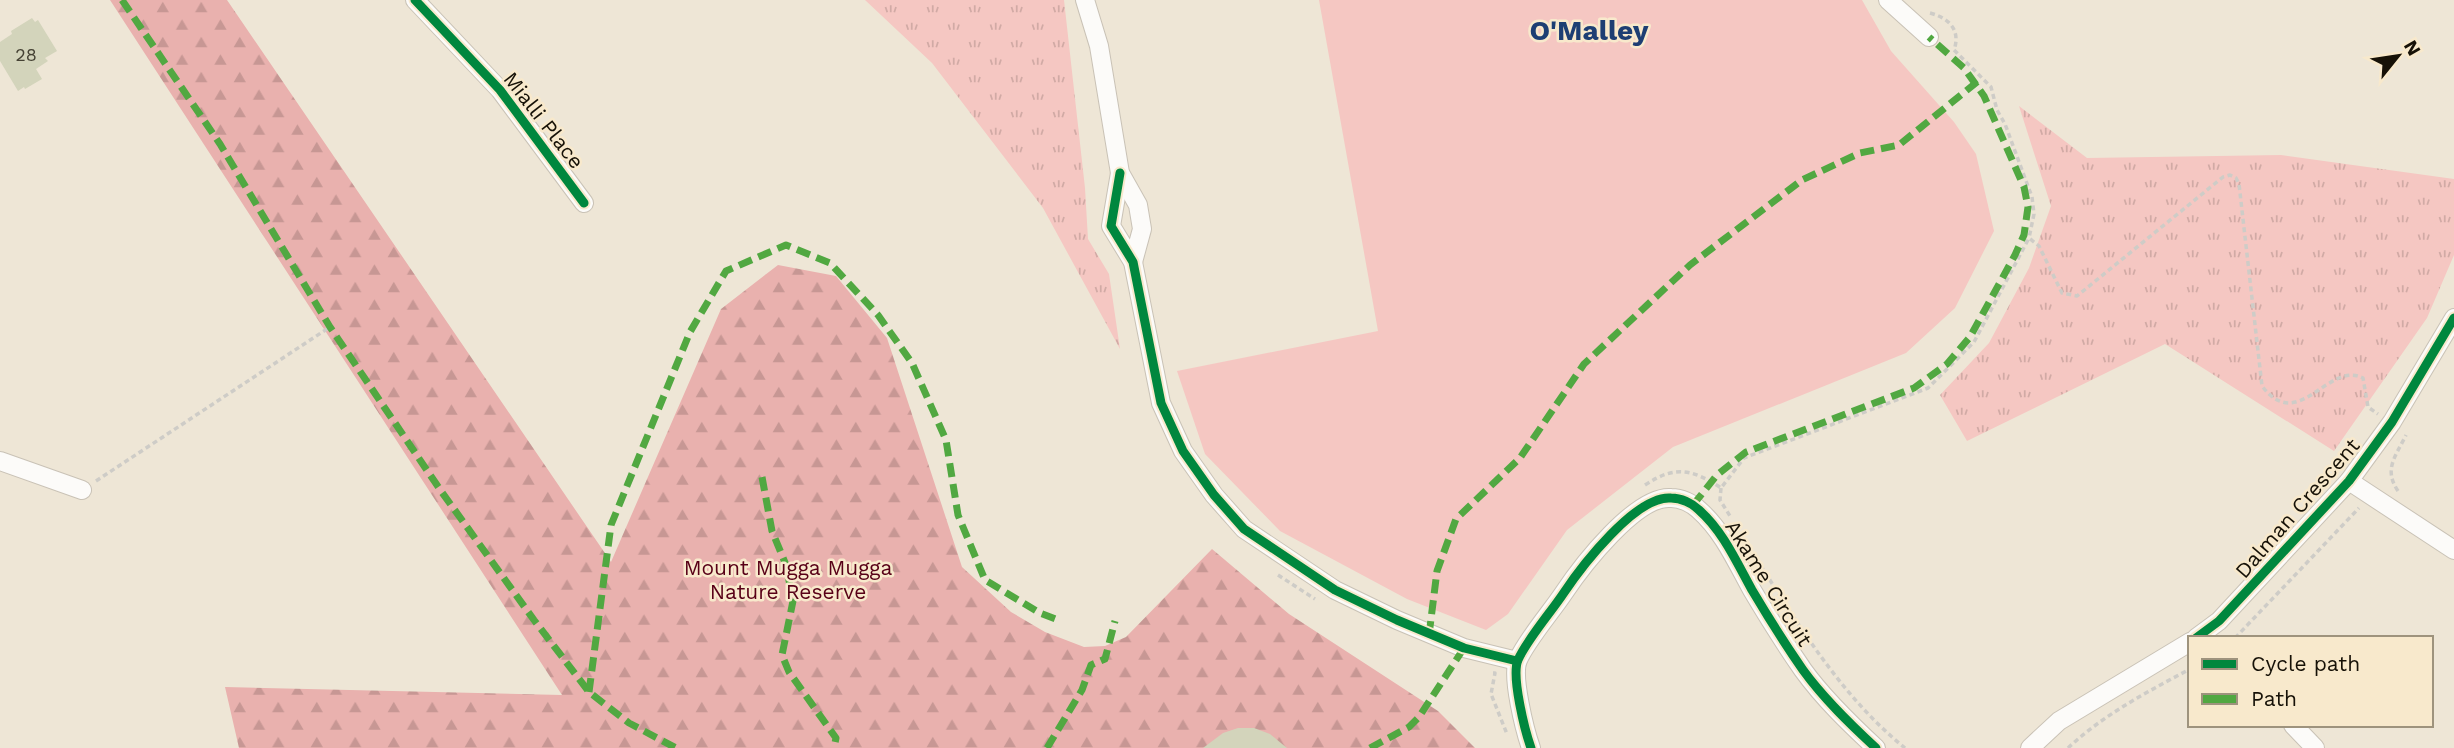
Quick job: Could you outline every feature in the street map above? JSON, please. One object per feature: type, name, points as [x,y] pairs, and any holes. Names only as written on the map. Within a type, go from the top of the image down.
[{"type":"street","name":"Mialli Place","points":[[415,0],[500,90],[584,202]]},
{"type":"street","points":[[1085,0],[1099,46],[1120,173],[1111,226],[1133,262],[1161,403],[1183,451],[1214,495],[1244,529],[1335,590],[1429,635],[1504,664],[1531,748]]},
{"type":"street","points":[[1888,0],[1929,37]]},
{"type":"street","points":[[1120,173],[1138,205],[1142,229],[1133,262]]},
{"type":"street","name":"Dalman Crescent","points":[[2205,636],[2349,481],[2392,422],[2454,318]]},
{"type":"street","points":[[0,460],[82,490]]},
{"type":"street","points":[[2349,481],[2454,550]]},
{"type":"street","name":"Akame Circuit","points":[[1504,664],[1582,566],[1643,505],[1670,497],[1688,501],[1699,510],[1726,543],[1767,616],[1805,673],[1842,716],[1876,748]]},
{"type":"street","points":[[2030,748],[2059,722],[2188,643]]},
{"type":"street","points":[[2296,727],[2315,748]]},
{"type":"path","points":[[1735,523],[1720,500],[1721,488],[1744,458],[1928,388],[1974,342],[2029,238],[2034,214],[2032,197],[2005,124],[1997,110],[1991,88],[1954,50],[1956,36],[1951,24],[1940,16],[1925,12]]},
{"type":"path","points":[[2029,238],[2039,246],[2062,293],[2077,296],[2223,177],[2230,175],[2236,178],[2239,184],[2262,386],[2271,398],[2283,403],[2296,402],[2346,375],[2356,374],[2363,378],[2368,407],[2407,433],[2391,465],[2390,479],[2400,495]]},
{"type":"path","points":[[82,490],[330,327]]},
{"type":"path","points":[[1643,486],[1664,473],[1697,473],[1721,488]]},
{"type":"path","points":[[2237,636],[2372,496]]},
{"type":"path","points":[[1749,547],[1804,634],[1867,712],[1905,748]]},
{"type":"path","points":[[1273,571],[1305,595],[1317,600]]},
{"type":"path","points":[[1482,669],[1504,664]]},
{"type":"path","points":[[1504,664],[1491,694],[1510,740]]},
{"type":"path","points":[[2068,748],[2083,734],[2126,705],[2188,670]]},
{"type":"green space","name":"Mount Mugga Mugga Nature Reserve","points":[[110,0],[227,0],[611,562],[721,309],[778,265],[836,276],[887,338],[962,567],[1011,612],[1045,632],[1084,647],[1105,646],[1126,637],[1212,549],[1289,614],[1438,711],[1475,748],[239,748],[225,687],[562,695]]},
{"type":"green space","points":[[865,0],[1064,0],[1085,188],[1088,239],[1109,274],[1120,349],[1043,208],[932,63]]},
{"type":"green space","points":[[1319,0],[1862,0],[1891,51],[1954,122],[1976,154],[1994,231],[1955,308],[1906,353],[1673,447],[1567,530],[1508,614],[1486,630],[1407,599],[1280,531],[1205,454],[1177,371],[1378,331]]},
{"type":"green space","points":[[2019,106],[2087,158],[2281,155],[2454,179],[2454,255],[2427,318],[2334,451],[2165,344],[1967,441],[1940,395],[1989,343],[2029,268],[2051,206]]},
{"type":"building","points":[[32,18],[35,22],[38,20],[57,51],[45,58],[48,61],[36,69],[42,79],[18,91],[0,61],[0,42],[12,34],[11,31]]},
{"type":"building","points":[[1238,728],[1254,728],[1270,734],[1287,748],[1203,748],[1223,733]]},
{"type":"marked path","points":[[122,0],[220,144],[330,327],[441,491],[534,620],[589,692],[629,723],[676,748]]},
{"type":"marked path","points":[[1693,505],[1717,475],[1746,452],[1914,388],[1947,364],[1970,337],[2015,255],[2024,235],[2028,207],[2024,187],[1984,96],[1964,68],[1929,37]]},
{"type":"marked path","points":[[1429,635],[1437,571],[1456,519],[1520,458],[1584,364],[1690,265],[1802,180],[1860,153],[1899,145],[1982,78]]},
{"type":"marked path","points":[[589,692],[611,525],[690,332],[726,271],[786,245],[830,263],[878,315],[912,363],[946,440],[958,515],[985,580],[1040,613],[1061,621]]},
{"type":"marked path","points":[[762,477],[772,531],[786,565],[793,601],[782,655],[789,672],[836,738],[834,748]]},
{"type":"marked path","points":[[1047,748],[1082,690],[1091,665],[1105,659],[1115,621]]},
{"type":"marked path","points":[[1370,748],[1409,727],[1419,717],[1464,648]]},
{"type":"cycle path","points":[[415,0],[500,90],[584,203]]},
{"type":"cycle path","points":[[1120,173],[1111,226],[1133,262],[1161,403],[1183,451],[1214,495],[1244,529],[1335,590],[1464,648],[1517,661]]},
{"type":"cycle path","points":[[2199,636],[2219,621],[2349,481],[2392,422],[2454,318]]},
{"type":"cycle path","points":[[1531,748],[1517,690],[1516,668],[1522,652],[1583,567],[1611,535],[1642,508],[1657,500],[1671,498],[1693,505],[1708,518],[1803,670],[1828,701],[1876,748]]},
{"type":"district","name":"O'Malley","points":[[1589,30]]}]
